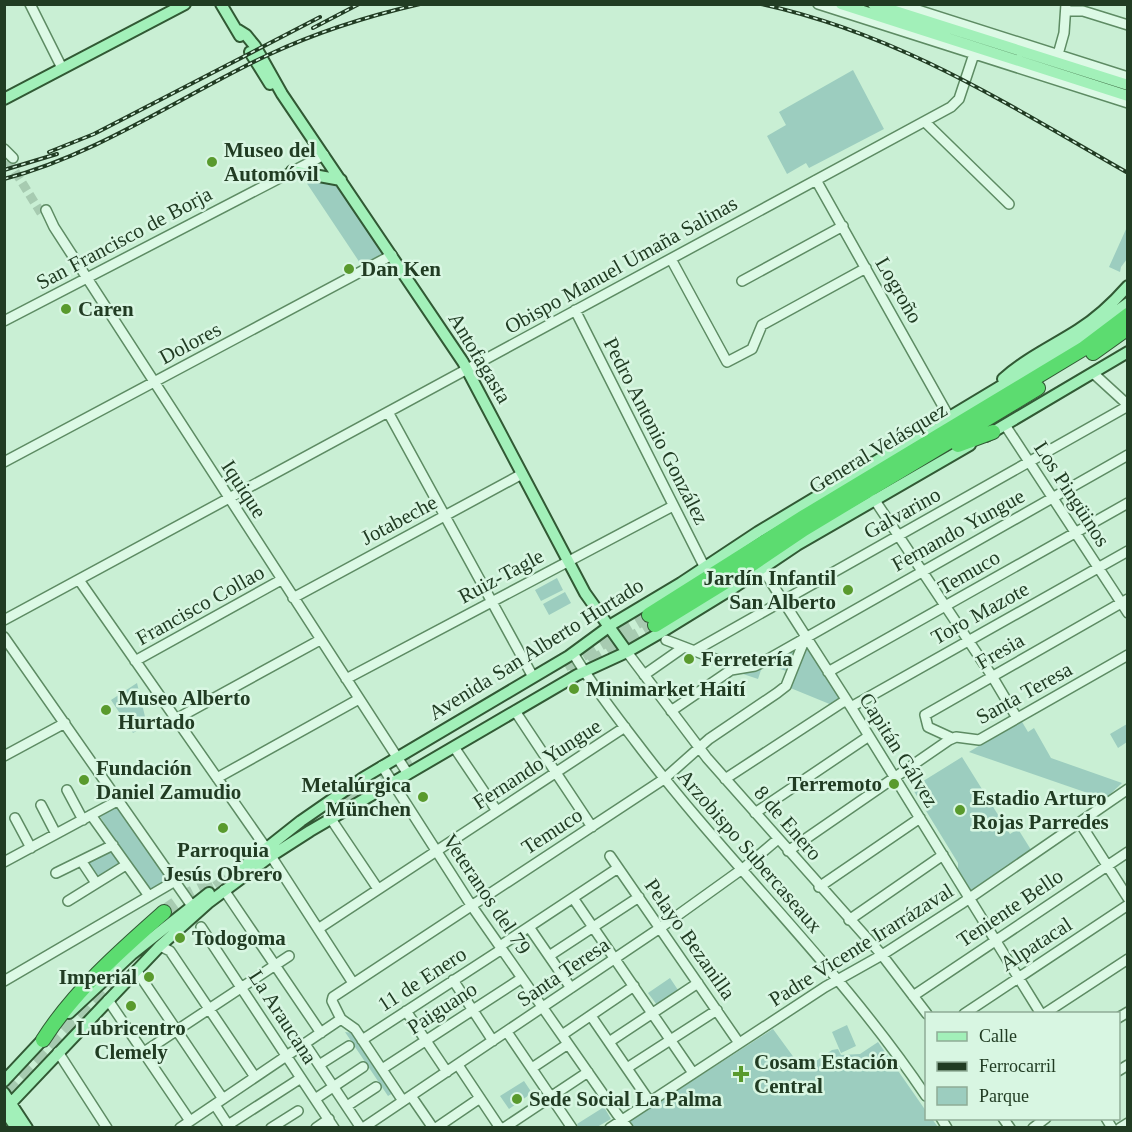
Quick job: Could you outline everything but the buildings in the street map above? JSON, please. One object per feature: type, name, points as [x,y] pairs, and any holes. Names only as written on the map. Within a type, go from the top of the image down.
[{"type":"highway","name":"General Velásquez","points":[[1128,315],[1083,350],[814,511],[652,620],[733,577],[804,529],[1074,365],[1128,328]]},
{"type":"highway","points":[[1021,387],[1088,337],[1109,318]]},
{"type":"highway","points":[[904,469],[999,428]]},
{"type":"highway","points":[[43,1040],[60,1016],[110,962],[164,912]]},
{"type":"main road","points":[[4,99],[185,4]]},
{"type":"main road","name":"Antofagasta","points":[[221,4],[238,30],[246,35],[255,46],[282,94],[467,370],[598,614],[604,630],[627,652]]},
{"type":"main road","points":[[841,4],[1056,62],[1128,96]]},
{"type":"main road","points":[[873,4],[1128,85]]},
{"type":"main road","points":[[860,10],[893,28]]},
{"type":"main road","points":[[292,171],[341,180]]},
{"type":"main road","points":[[996,389],[1003,379],[1019,366],[1097,316],[1128,286]]},
{"type":"main road","name":"Avenida San Alberto Hurtado","points":[[7,1102],[160,946],[325,804],[382,766],[573,653],[604,630],[775,522],[1076,341],[1128,303]]},
{"type":"main road","name":"Avenida San Alberto Hurtado","points":[[4,1081],[116,969],[192,906],[269,852],[331,819],[584,671],[627,652],[712,602],[797,545],[1128,352]]},
{"type":"main road","points":[[7,1102],[16,1128]]},
{"type":"main road","points":[[7,1102],[27,1128]]},
{"type":"street","points":[[30,4],[62,68]]},
{"type":"street","points":[[818,4],[1128,104]]},
{"type":"street","points":[[899,4],[1056,62],[1128,76]]},
{"type":"street","points":[[1098,16],[1099,4]]},
{"type":"street","points":[[1056,62],[1064,33],[1066,8],[1128,25]]},
{"type":"street","name":"Obispo Manuel Umaña Salinas","points":[[4,620],[951,107],[958,101],[974,54]]},
{"type":"street","points":[[925,122],[1009,204]]},
{"type":"street","points":[[4,149],[8,158]]},
{"type":"street","name":"San Francisco de Borja","points":[[4,321],[324,155]]},
{"type":"street","name":"Logroño","points":[[816,180],[949,417]]},
{"type":"street","name":"Iquique","points":[[44,212],[408,774]]},
{"type":"street","points":[[742,281],[843,226]]},
{"type":"street","name":"Dolores","points":[[4,462],[392,255]]},
{"type":"street","points":[[671,258],[726,361],[729,362],[752,349],[762,325],[866,268]]},
{"type":"street","name":"Pedro Antonio González","points":[[575,310],[705,568]]},
{"type":"street","points":[[1094,373],[1128,406]]},
{"type":"street","name":"Galvarino","points":[[694,651],[1128,406]]},
{"type":"street","points":[[388,412],[533,677]]},
{"type":"street","name":"Los Pingüinos","points":[[999,428],[1029,462],[1098,567],[1124,601],[1128,614]]},
{"type":"street","name":"Fernando Yungue","points":[[671,711],[731,670],[755,666],[1128,455]]},
{"type":"street","name":"Jotabeche","points":[[293,598],[522,474]]},
{"type":"street","points":[[874,499],[992,676],[1017,718]]},
{"type":"street","name":"Temuco","points":[[828,672],[1128,502]]},
{"type":"street","name":"Ruiz-Tagle","points":[[346,679],[673,506]]},
{"type":"street","name":"Toro Mazote","points":[[725,779],[849,704],[968,641],[1128,551]]},
{"type":"street","name":"Capitán Gálvez","points":[[762,568],[1042,1012]]},
{"type":"street","points":[[79,580],[269,852],[353,983]]},
{"type":"street","name":"Francisco Collao","points":[[135,661],[281,580]]},
{"type":"street","name":"Fresia","points":[[952,738],[928,727],[925,715],[1124,601]]},
{"type":"street","name":"Temuco","points":[[341,1019],[332,999],[353,983],[664,779],[699,747],[786,686],[806,636]]},
{"type":"street","points":[[4,637],[192,906]]},
{"type":"street","points":[[176,719],[320,640]]},
{"type":"street","points":[[666,640],[740,669]]},
{"type":"street","points":[[644,675],[684,647]]},
{"type":"street","name":"8 de Enero","points":[[627,652],[725,779],[882,955],[925,1012]]},
{"type":"street","name":"Arzobispo Subercaseaux","points":[[573,653],[664,779],[838,979],[925,1090]]},
{"type":"street","name":"Santa Teresa","points":[[952,738],[979,740],[1128,655]]},
{"type":"street","points":[[217,778],[359,699]]},
{"type":"street","points":[[515,711],[592,827]]},
{"type":"street","points":[[4,756],[65,723]]},
{"type":"street","name":"Fernando Yungue","points":[[318,929],[625,728]]},
{"type":"street","points":[[755,813],[869,736]]},
{"type":"street","points":[[788,851],[952,738]]},
{"type":"street","points":[[454,747],[497,812]]},
{"type":"street","name":"Veteranos del 79","points":[[382,766],[471,905],[625,1124]]},
{"type":"street","name":"Padre Vicente Irarrázaval","points":[[610,1128],[625,1124],[650,1102],[693,1073],[838,979],[882,955],[970,898],[1128,789]]},
{"type":"street","points":[[67,790],[87,817],[113,845],[148,896]]},
{"type":"street","points":[[5,860],[119,800]]},
{"type":"street","points":[[41,805],[56,834]]},
{"type":"street","points":[[15,818],[31,848]]},
{"type":"street","points":[[819,887],[920,818]]},
{"type":"street","points":[[331,819],[378,889]]},
{"type":"street","points":[[1080,823],[1128,898]]},
{"type":"street","name":"Santa Teresa","points":[[362,1128],[660,928],[741,870],[778,839]]},
{"type":"street","points":[[56,873],[113,845]]},
{"type":"street","name":"Teniente Bello","points":[[913,996],[1128,852]]},
{"type":"street","points":[[849,920],[943,855]]},
{"type":"street","name":"Pelayo Bezanilla","points":[[610,856],[739,1043]]},
{"type":"street","points":[[82,862],[96,884]]},
{"type":"street","points":[[68,901],[126,865]]},
{"type":"street","name":"11 de Enero","points":[[362,1040],[618,868]]},
{"type":"street","points":[[4,981],[175,881]]},
{"type":"street","points":[[224,890],[321,1034]]},
{"type":"street","points":[[549,957],[639,897]]},
{"type":"street","points":[[573,898],[693,1073]]},
{"type":"street","name":"Alpatacal","points":[[967,1012],[1128,905]]},
{"type":"street","name":"La Araucana","points":[[201,927],[331,1123]]},
{"type":"street","points":[[529,927],[571,988]]},
{"type":"street","points":[[160,946],[170,951],[255,1077]]},
{"type":"street","points":[[144,1052],[289,956]]},
{"type":"street","points":[[1046,1012],[1128,959]]},
{"type":"street","points":[[136,970],[177,1030],[219,1102],[229,1126],[301,1078]]},
{"type":"street","name":"Paiguano","points":[[382,1069],[522,978]]},
{"type":"street","points":[[453,980],[493,1041]]},
{"type":"street","points":[[609,1042],[698,983]]},
{"type":"street","points":[[562,1035],[634,986]]},
{"type":"street","points":[[108,1000],[194,1122]]},
{"type":"street","points":[[627,1068],[717,1010]]},
{"type":"street","points":[[406,1011],[447,1072]]},
{"type":"street","points":[[591,1016],[650,1102]]},
{"type":"street","points":[[180,1128],[194,1122],[219,1102],[341,1019],[355,1029],[382,1069],[434,1128],[480,1098]]},
{"type":"street","points":[[507,1032],[572,1128]]},
{"type":"street","points":[[305,1044],[362,1128]]},
{"type":"street","points":[[532,1068],[568,1044]]},
{"type":"street","points":[[319,1065],[349,1046]]},
{"type":"street","points":[[58,1052],[107,1128]]},
{"type":"street","points":[[458,1065],[502,1128],[588,1072]]},
{"type":"street","points":[[315,1099],[363,1067]]},
{"type":"street","points":[[347,1106],[376,1087]]},
{"type":"street","points":[[271,1128],[297,1111]]},
{"type":"street","points":[[377,1118],[383,1128]]},
{"type":"street","points":[[316,1128],[331,1123]]},
{"type":"street","points":[[1120,1128],[1128,1123]]},
{"type":"green space","points":[[853,70],[884,129],[809,168],[806,163],[787,174],[767,136],[786,125],[779,112]]},
{"type":"green space","points":[[304,179],[341,186],[387,254],[362,266]]},
{"type":"green space","points":[[1127,227],[1127,259],[1120,272],[1109,267]]},
{"type":"green space","points":[[557,578],[563,590],[541,601],[535,590]]},
{"type":"green space","points":[[565,592],[571,603],[549,615],[543,604]]},
{"type":"green space","points":[[809,646],[841,698],[832,705],[788,687],[793,673],[767,665],[762,667],[758,679],[737,672],[771,656]]},
{"type":"green space","points":[[137,683],[147,725],[133,733],[111,700]]},
{"type":"green space","points":[[1021,720],[1028,732],[1034,728],[1051,758],[1122,783],[1105,799],[969,752]]},
{"type":"green space","points":[[1127,724],[1127,742],[1118,748],[1110,734]]},
{"type":"green space","name":"Estadio Arturo Rojas Parredes","points":[[962,757],[1010,834],[1018,829],[1033,853],[972,892],[958,869],[958,863],[912,788]]},
{"type":"green space","points":[[118,804],[167,880],[148,891],[99,815]]},
{"type":"green space","points":[[110,849],[121,864],[96,880],[85,863]]},
{"type":"green space","points":[[670,978],[678,990],[657,1005],[648,993]]},
{"type":"green space","points":[[847,1025],[856,1046],[841,1053],[832,1032]]},
{"type":"green space","points":[[773,1029],[803,1070],[832,1050],[838,1049],[841,1055],[860,1054],[878,1042],[925,1110],[925,1120],[933,1120],[938,1127],[635,1128],[630,1121]]},
{"type":"green space","points":[[345,1032],[353,1033],[393,1093],[388,1096]]},
{"type":"green space","points":[[524,1081],[532,1093],[509,1109],[500,1096]]},
{"type":"green space","points":[[604,1107],[611,1119],[597,1127],[579,1127],[577,1124]]},
{"type":"tunnel","points":[[8,160],[41,213]]},
{"type":"tunnel","points":[[564,665],[649,615]]},
{"type":"tunnel","points":[[572,674],[655,625]]},
{"type":"tunnel","points":[[343,797],[411,756]]},
{"type":"tunnel","points":[[200,901],[244,867]]},
{"type":"tunnel","points":[[164,912],[188,895],[220,879]]},
{"type":"tunnel","points":[[4,1090],[122,969]]},
{"type":"railway","points":[[313,28],[359,4]]},
{"type":"railway","points":[[4,179],[39,168],[106,140],[236,71],[305,39],[343,25],[420,4]]},
{"type":"railway","points":[[761,4],[860,33],[906,52],[995,97],[1128,173]]},
{"type":"railway","points":[[49,152],[94,134],[320,17]]},
{"type":"railway","points":[[4,170],[57,154]]},
{"type":"place","name":"Museo del Automóvil","points":[[212,162]]},
{"type":"place","name":"Dan Ken","points":[[349,269]]},
{"type":"place","name":"Caren","points":[[66,309]]},
{"type":"place","name":"Jardín Infantil San Alberto","points":[[848,590]]},
{"type":"place","name":"Ferretería","points":[[689,659]]},
{"type":"place","name":"Minimarket Haití","points":[[574,689]]},
{"type":"place","name":"Museo Alberto Hurtado","points":[[106,710]]},
{"type":"place","name":"Fundación Daniel Zamudio","points":[[84,780]]},
{"type":"place","name":"Terremoto","points":[[894,784]]},
{"type":"place","name":"Metalúrgica München","points":[[423,797]]},
{"type":"place","name":"Estadio Arturo Rojas Parredes","points":[[960,810]]},
{"type":"place","name":"Parroquia Jesús Obrero","points":[[223,828]]},
{"type":"place","name":"Todogoma","points":[[180,938]]},
{"type":"place","name":"Imperial","points":[[149,977]]},
{"type":"place","name":"Lubricentro Clemely","points":[[131,1006]]},
{"type":"place","name":"Cosam Estación Central","points":[[741,1074]]},
{"type":"place","name":"Sede Social La Palma","points":[[517,1099]]}]
